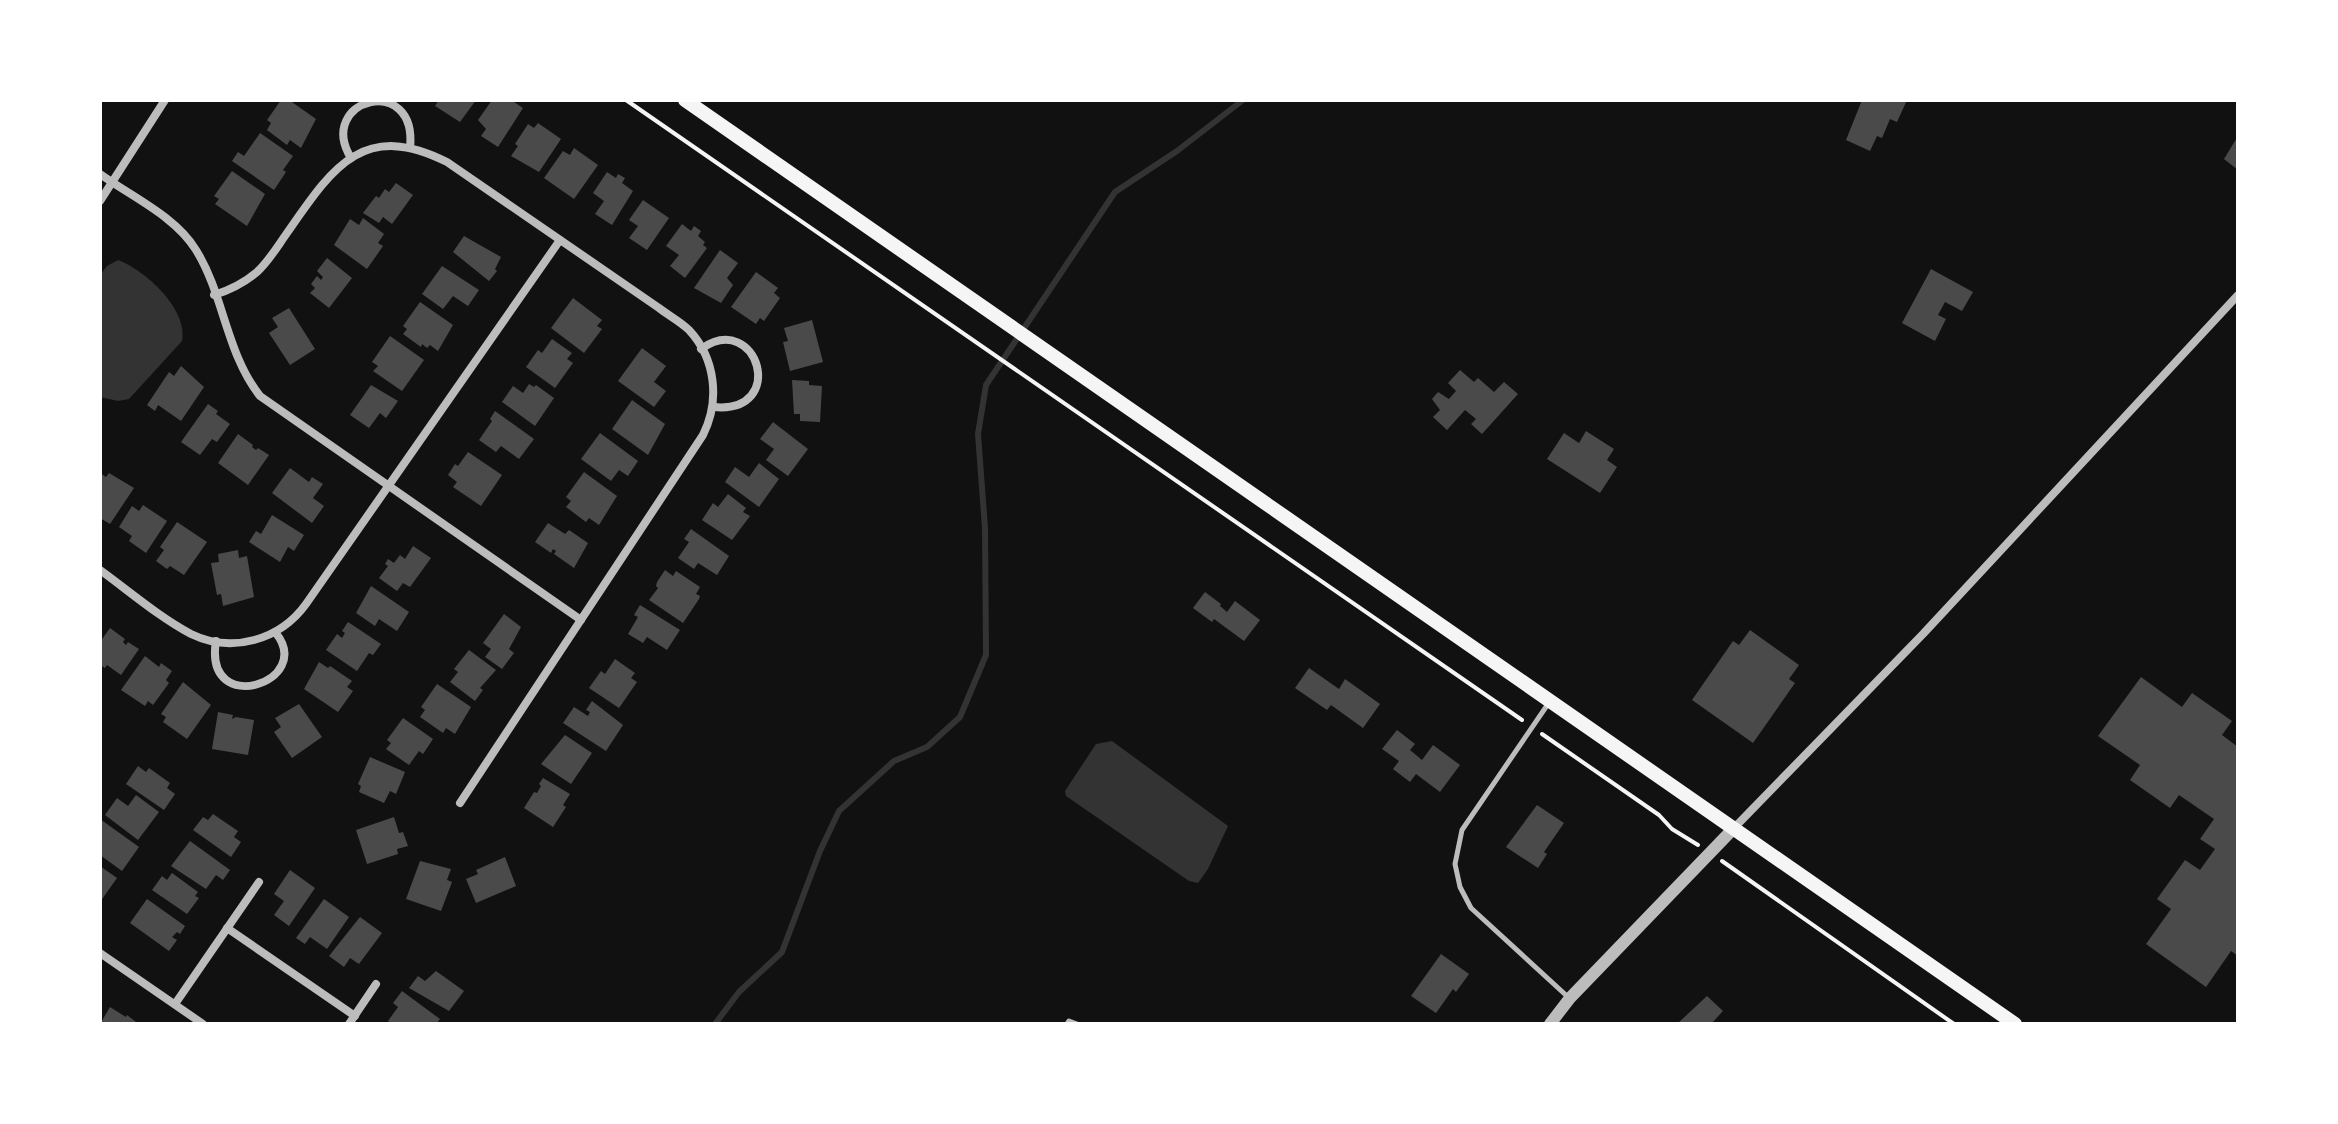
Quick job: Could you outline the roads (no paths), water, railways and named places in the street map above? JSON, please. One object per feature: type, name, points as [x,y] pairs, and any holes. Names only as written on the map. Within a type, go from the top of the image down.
[{"type":"main road","points":[[685,100],[2015,1024]]},
{"type":"street","points":[[100,201],[165,100]]},
{"type":"street","points":[[351,158],[343,139],[346,121],[357,107],[374,101],[395,105],[402,111],[411,126],[410,148]]},
{"type":"street","points":[[214,295],[238,286],[264,265],[325,179],[351,158],[369,149],[387,146],[410,148],[427,151],[447,162],[659,308],[689,330],[701,349],[712,373],[713,407],[701,439],[460,803]]},
{"type":"street","points":[[100,174],[183,233],[202,261],[244,373],[260,396],[581,620]]},
{"type":"street","points":[[100,570],[192,634],[216,641],[248,642],[275,632],[303,609],[560,240]]},
{"type":"street","points":[[1550,1024],[1570,998],[1709,852],[1923,634],[2238,295]]},
{"type":"street","points":[[701,349],[722,339],[734,341],[748,348],[757,364],[758,381],[750,397],[738,406],[713,407]]},
{"type":"street","points":[[216,641],[215,660],[230,682],[247,688],[269,681],[278,672],[283,659],[283,646],[275,632]]},
{"type":"street","points":[[175,1004],[259,882]]},
{"type":"street","points":[[227,928],[355,1016]]},
{"type":"street","points":[[100,953],[203,1024]]},
{"type":"street","points":[[349,1024],[376,984]]},
{"type":"lane","points":[[1551,699],[1462,830],[1455,864],[1460,887],[1471,908],[1570,998]]},
{"type":"lane","points":[[1067,1024],[1069,1021],[1077,1024]]},
{"type":"waterway","points":[[715,1024],[739,992],[782,952],[820,851],[839,811],[894,761],[927,747],[960,717],[986,655],[985,528],[978,434],[986,385],[1115,192],[1177,151],[1243,100]]}]
